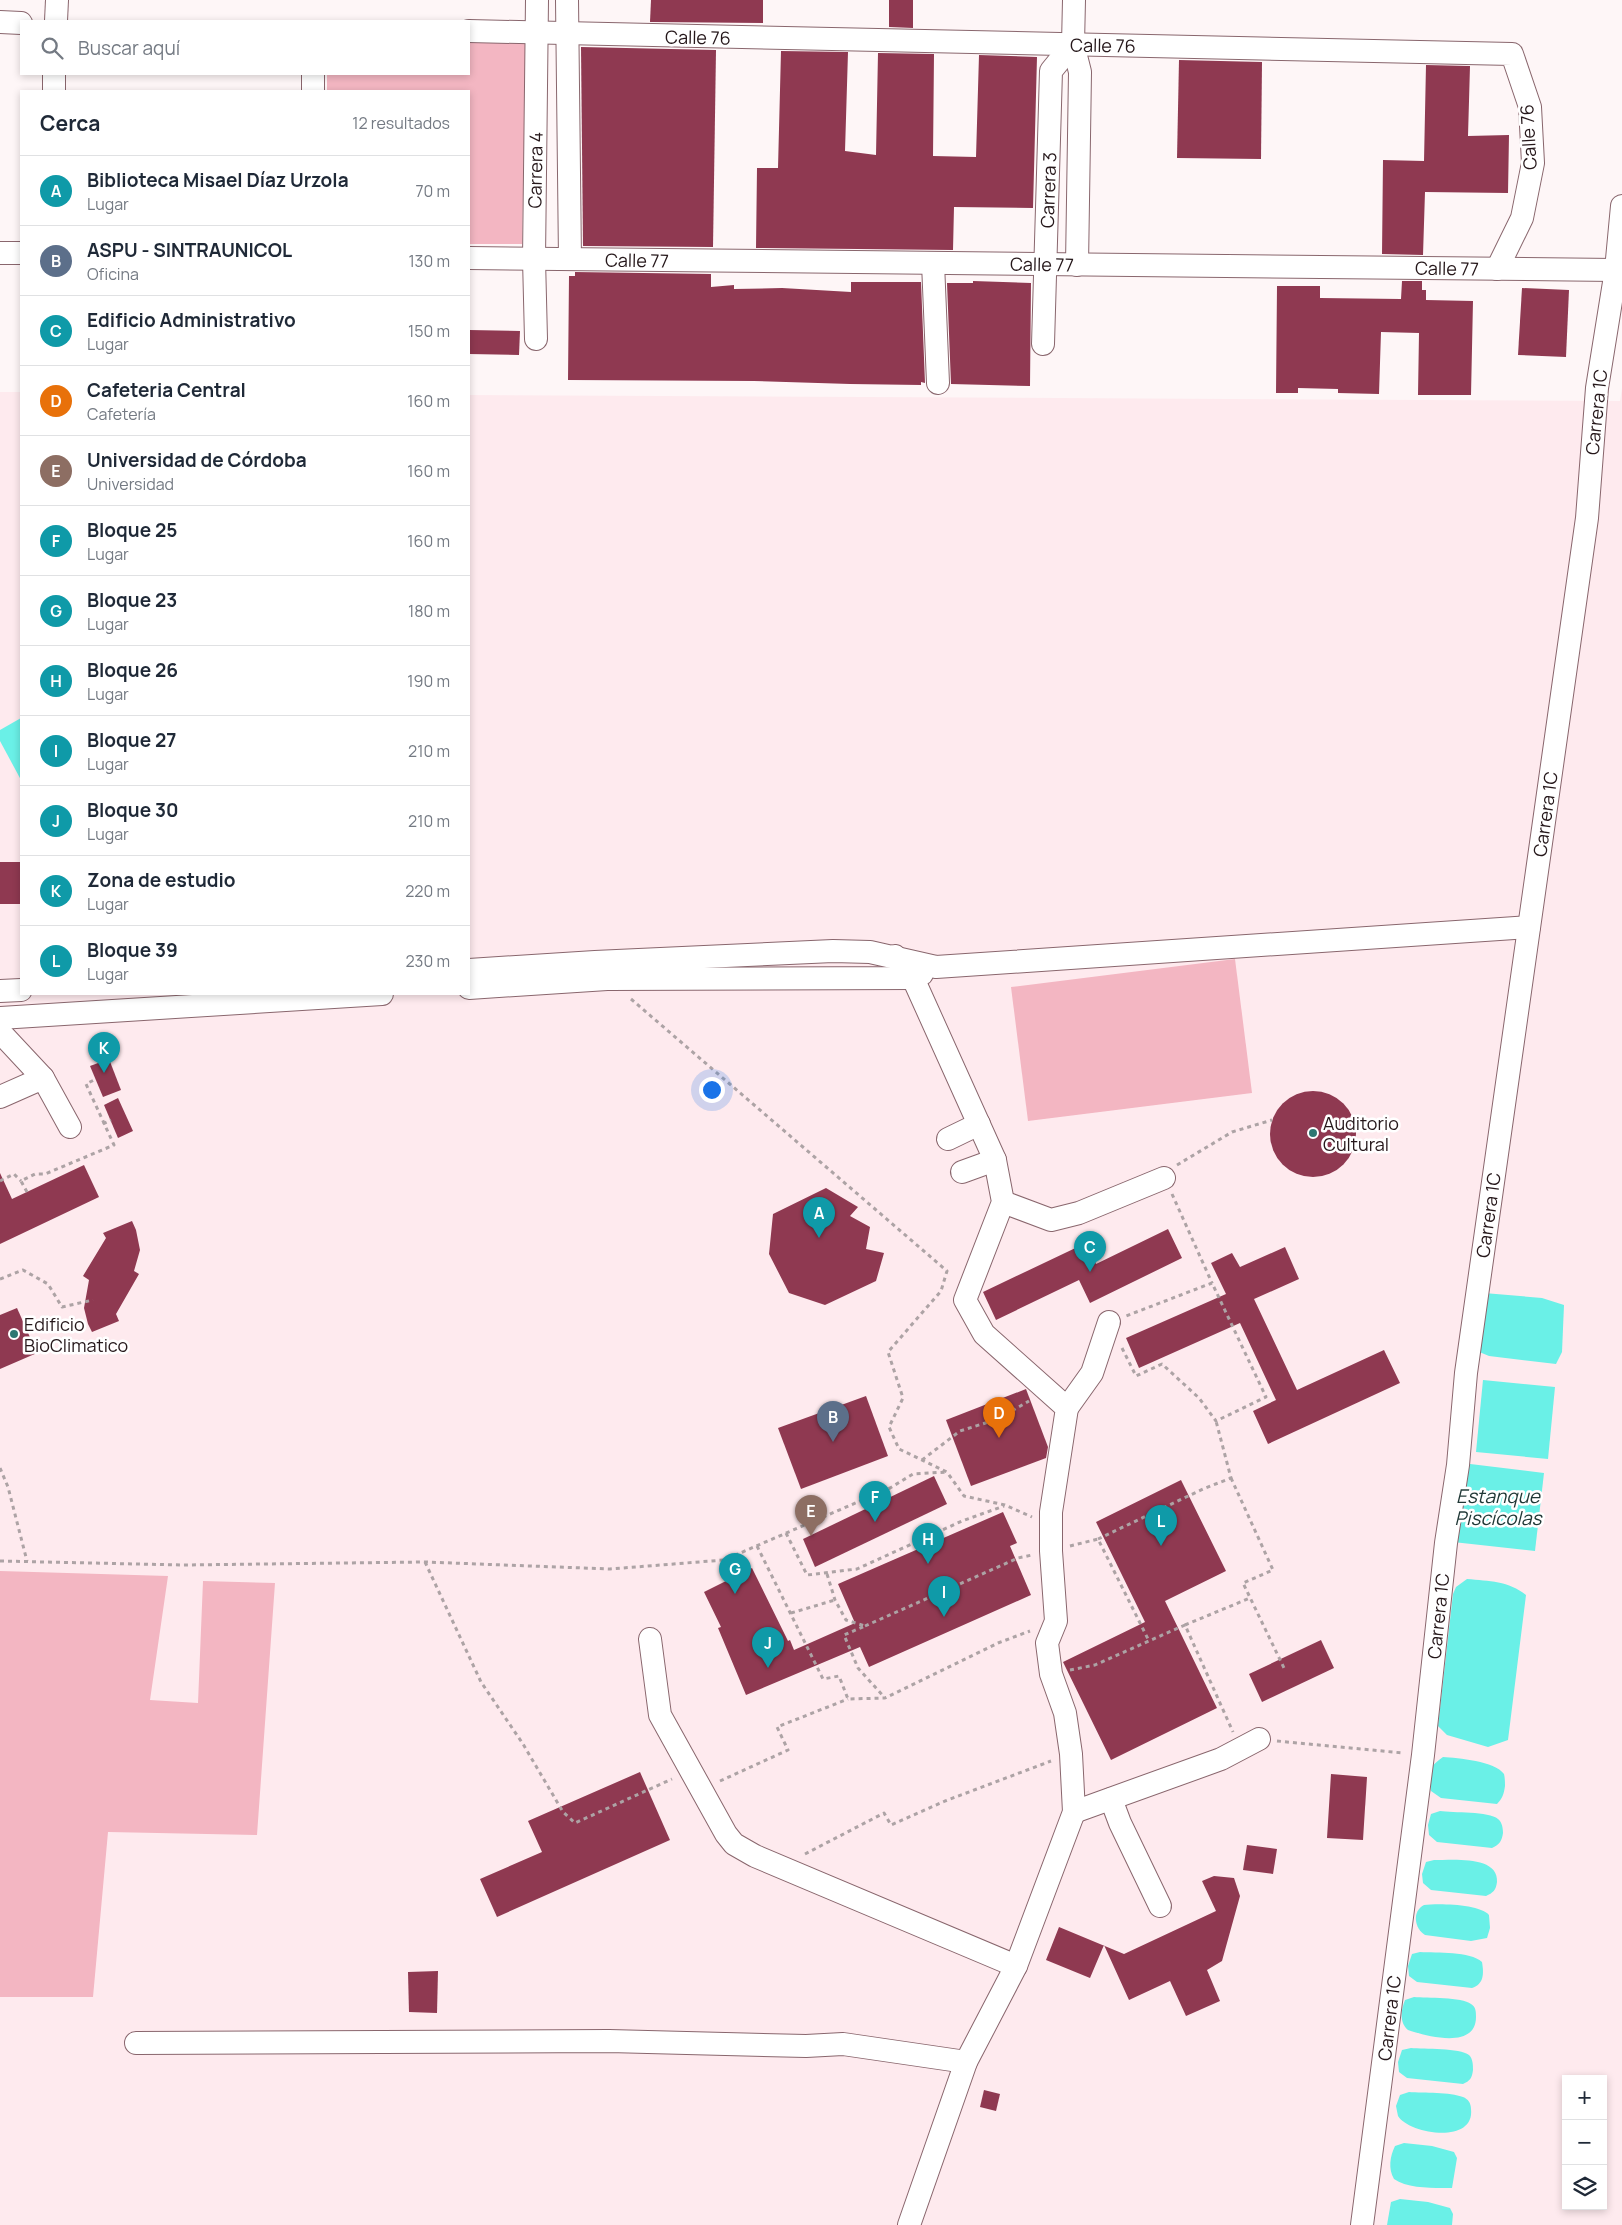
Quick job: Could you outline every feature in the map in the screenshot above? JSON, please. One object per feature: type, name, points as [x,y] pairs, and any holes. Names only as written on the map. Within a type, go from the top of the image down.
[{"type":"street","points":[[56,0],[56,20]]},
{"type":"street","name":"Carrera 4","points":[[536,339],[534,259],[537,0]]},
{"type":"street","name":"Carrera 4","points":[[567,0],[570,259]]},
{"type":"street","name":"Carrera 3","points":[[1074,0],[1073,44],[1080,72],[1076,265]]},
{"type":"street","points":[[0,22],[20,23]]},
{"type":"street","name":"Calle 76","points":[[470,32],[1512,54],[1530,107],[1533,163],[1522,218],[1497,269]]},
{"type":"street","name":"Carrera 3","points":[[1044,344],[1051,72],[1073,44]]},
{"type":"street","points":[[54,75],[54,90]]},
{"type":"street","points":[[313,75],[313,90]]},
{"type":"street","name":"Carrera 1C","points":[[1362,2225],[1423,1755],[1446,1543],[1458,1465],[1466,1372],[1587,518],[1597,388],[1616,270],[1622,206]]},
{"type":"street","points":[[0,253],[20,254]]},
{"type":"street","name":"Calle 77","points":[[470,258],[1616,270]]},
{"type":"street","points":[[933,263],[938,383]]},
{"type":"street","points":[[470,970],[595,962],[833,952],[870,952],[895,956],[936,967],[1529,927]]},
{"type":"street","points":[[895,956],[913,978],[995,1160],[1003,1202],[965,1300],[984,1334],[1067,1408]]},
{"type":"street","points":[[470,988],[608,979],[913,978],[936,967]]},
{"type":"street","points":[[0,990],[20,990]]},
{"type":"street","points":[[0,1018],[172,1001],[352,995]]},
{"type":"street","points":[[0,1032],[43,1078],[70,1127]]},
{"type":"street","points":[[0,1097],[43,1078]]},
{"type":"street","points":[[948,1139],[979,1124]]},
{"type":"street","points":[[962,1172],[995,1160]]},
{"type":"street","points":[[1003,1202],[1051,1220],[1079,1212],[1164,1178]]},
{"type":"street","points":[[909,2225],[966,2062],[1016,1966],[1074,1812],[1071,1754],[1065,1713],[1051,1674],[1047,1643],[1056,1621],[1051,1551],[1051,1512],[1067,1408],[1092,1373],[1109,1322]]},
{"type":"street","points":[[650,1639],[660,1715],[726,1834],[734,1844],[755,1856],[1016,1966]]},
{"type":"street","points":[[1074,1812],[1221,1759],[1250,1744]]},
{"type":"street","points":[[1111,1799],[1160,1906]]},
{"type":"street","points":[[136,2043],[610,2041],[806,2046],[843,2044],[966,2062]]},
{"type":"path","points":[[608,979],[947,1270],[941,1291],[888,1352],[904,1398],[889,1427],[898,1449],[947,1472],[964,1496],[1005,1505],[1033,1518],[1051,1512]]},
{"type":"path","points":[[103,1124],[111,1120]]},
{"type":"path","points":[[1216,1421],[1266,1397],[1164,1178],[1180,1162],[1232,1132],[1272,1120]]},
{"type":"path","points":[[0,1181],[14,1174],[21,1181]]},
{"type":"path","points":[[0,1279],[23,1270],[48,1284],[62,1307],[94,1300]]},
{"type":"path","points":[[1109,1322],[1149,1309],[1212,1283]]},
{"type":"path","points":[[1102,1344],[1118,1340],[1136,1376],[1162,1364],[1198,1398],[1216,1421],[1231,1478],[1273,1570],[1243,1583],[1284,1668]]},
{"type":"path","points":[[922,1460],[960,1431],[998,1419],[1047,1391]]},
{"type":"path","points":[[0,1468],[8,1487],[27,1561]]},
{"type":"path","points":[[0,1561],[182,1565],[425,1562],[610,1568],[724,1560],[890,1488],[913,1474],[947,1472]]},
{"type":"path","points":[[885,1698],[858,1668],[844,1635],[1018,1558],[1098,1539],[1203,1489],[1231,1478]]},
{"type":"path","points":[[786,1533],[807,1575],[827,1574],[857,1569],[962,1521],[1005,1505]]},
{"type":"path","points":[[1098,1539],[1149,1641]]},
{"type":"path","points":[[757,1546],[824,1679],[839,1676],[848,1699]]},
{"type":"path","points":[[425,1562],[481,1682],[523,1744],[563,1812],[575,1823],[652,1786],[746,1771],[788,1750],[777,1727],[848,1699],[885,1698],[998,1643],[1056,1621]]},
{"type":"path","points":[[827,1574],[835,1600],[846,1620],[865,1626]]},
{"type":"path","points":[[1051,1674],[1095,1665],[1250,1598]]},
{"type":"path","points":[[791,1613],[835,1600]]},
{"type":"path","points":[[1185,1625],[1250,1744],[1423,1755]]},
{"type":"path","points":[[782,1866],[884,1813],[891,1825],[945,1801],[1071,1754]]},
{"type":"shaded area","points":[[470,41],[526,41],[522,244],[470,244],[470,90],[327,90],[327,75],[470,75]]},
{"type":"shaded area","points":[[1622,388],[1622,2225],[0,2225],[0,392],[20,392],[20,995],[470,995],[470,395],[1620,401]]},
{"type":"shaded area","points":[[1235,959],[1252,1093],[1028,1121],[1011,987]]},
{"type":"shaded area","points":[[0,1571],[168,1576],[150,1700],[198,1703],[203,1581],[275,1583],[257,1835],[108,1832],[93,1997],[0,1997]]},
{"type":"water","points":[[20,719],[20,778],[0,741],[0,730]]},
{"type":"water","points":[[1484,1293],[1542,1298],[1564,1305],[1562,1352],[1556,1364],[1489,1356],[1477,1351]]},
{"type":"water","points":[[1483,1380],[1555,1387],[1548,1459],[1476,1452]]},
{"type":"water","name":"Estanque Piscícolas","points":[[1462,1463],[1544,1473],[1535,1551],[1453,1542]]},
{"type":"water","points":[[1467,1579],[1506,1584],[1526,1595],[1508,1740],[1488,1747],[1447,1735],[1438,1726],[1453,1594],[1456,1587]]},
{"type":"water","points":[[1443,1757],[1485,1763],[1504,1774],[1505,1786],[1499,1802],[1497,1804],[1441,1798],[1431,1791],[1431,1768]]},
{"type":"water","points":[[1440,1811],[1479,1813],[1493,1816],[1502,1825],[1503,1833],[1501,1840],[1492,1848],[1437,1842],[1429,1835],[1428,1825],[1431,1814]]},
{"type":"water","points":[[1434,1860],[1462,1860],[1483,1863],[1491,1867],[1496,1873],[1497,1882],[1495,1889],[1486,1896],[1431,1890],[1423,1883],[1422,1874],[1426,1862]]},
{"type":"water","points":[[1424,1905],[1468,1906],[1484,1911],[1489,1915],[1490,1928],[1487,1938],[1471,1941],[1425,1935],[1421,1932],[1416,1920],[1418,1911]]},
{"type":"water","points":[[1420,1952],[1453,1953],[1477,1958],[1482,1962],[1483,1974],[1481,1981],[1472,1988],[1417,1982],[1409,1976],[1408,1966],[1412,1954]]},
{"type":"water","points":[[1414,1997],[1452,1999],[1471,2004],[1476,2011],[1474,2027],[1468,2034],[1449,2038],[1408,2030],[1402,2020],[1403,2008],[1405,2000]]},
{"type":"water","points":[[1411,2048],[1450,2050],[1469,2055],[1472,2060],[1473,2070],[1471,2077],[1463,2084],[1407,2078],[1399,2072],[1398,2062],[1402,2050]]},
{"type":"water","points":[[1409,2092],[1444,2093],[1463,2097],[1468,2100],[1470,2105],[1469,2120],[1463,2128],[1453,2132],[1440,2133],[1415,2128],[1398,2116],[1396,2106],[1400,2095]]},
{"type":"water","points":[[1404,2143],[1432,2146],[1454,2152],[1457,2158],[1452,2188],[1407,2185],[1394,2179],[1390,2167],[1392,2154],[1395,2146]]},
{"type":"water","points":[[1400,2199],[1428,2202],[1450,2208],[1453,2214],[1452,2225],[1387,2225],[1391,2202]]},
{"type":"building","points":[[651,0],[763,0],[763,23],[650,22]]},
{"type":"building","points":[[889,0],[913,0],[913,28],[889,27]]},
{"type":"building","points":[[581,47],[716,50],[713,247],[583,246]]},
{"type":"building","points":[[781,51],[848,52],[845,151],[876,155],[878,53],[934,54],[933,156],[976,157],[979,55],[1037,57],[1033,208],[954,207],[953,250],[756,248],[757,168],[778,168]]},
{"type":"building","points":[[1179,60],[1262,62],[1261,159],[1177,158]]},
{"type":"building","points":[[1426,65],[1470,66],[1468,136],[1509,135],[1508,193],[1425,192],[1423,255],[1382,254],[1383,160],[1424,161]]},
{"type":"building","points":[[575,272],[711,274],[711,287],[734,285],[734,289],[782,288],[851,292],[851,282],[921,282],[925,383],[921,382],[921,385],[754,381],[568,380],[569,276],[575,276]]},
{"type":"building","points":[[973,281],[1031,283],[1030,386],[951,384],[947,283],[973,283]]},
{"type":"building","points":[[1402,281],[1422,281],[1422,290],[1426,290],[1426,300],[1473,301],[1471,395],[1418,395],[1419,333],[1381,332],[1379,394],[1338,393],[1338,389],[1298,388],[1298,393],[1276,393],[1277,286],[1320,286],[1320,298],[1401,299]]},
{"type":"building","points":[[1522,288],[1569,290],[1566,357],[1518,355]]},
{"type":"building","points":[[470,330],[520,331],[519,355],[470,354]]},
{"type":"building","points":[[0,862],[20,862],[20,904],[0,904]]},
{"type":"building","points":[[109,1059],[121,1090],[103,1097],[90,1066]]},
{"type":"building","name":"Auditorio Cultural","points":[[1313,1091],[1329,1094],[1337,1098],[1349,1110],[1353,1118],[1356,1134],[1353,1150],[1349,1158],[1337,1170],[1329,1174],[1313,1177],[1297,1174],[1289,1170],[1277,1158],[1273,1150],[1270,1134],[1273,1118],[1277,1110],[1289,1098],[1297,1094]]},
{"type":"building","points":[[118,1098],[133,1131],[118,1138],[104,1105]]},
{"type":"building","points":[[84,1165],[99,1197],[0,1244],[0,1173],[12,1199]]},
{"type":"building","points":[[826,1188],[858,1207],[850,1216],[870,1227],[866,1249],[884,1253],[876,1281],[825,1305],[789,1293],[769,1254],[773,1214]]},
{"type":"building","points":[[132,1221],[140,1250],[134,1271],[139,1274],[116,1314],[119,1321],[92,1332],[84,1308],[89,1280],[83,1276],[106,1238],[103,1233]]},
{"type":"building","points":[[1168,1229],[1182,1258],[1090,1303],[1079,1280],[996,1320],[983,1292],[1086,1243],[1096,1264]]},
{"type":"building","points":[[1285,1247],[1299,1279],[1254,1299],[1297,1390],[1384,1350],[1400,1383],[1268,1444],[1253,1411],[1276,1400],[1240,1323],[1139,1368],[1126,1338],[1226,1294],[1211,1263],[1232,1253],[1240,1267]]},
{"type":"building","name":"Edificio BioClimatico","points":[[17,1308],[37,1353],[0,1369],[0,1315]]},
{"type":"building","points":[[1026,1389],[1048,1447],[1046,1458],[971,1486],[946,1420]]},
{"type":"building","points":[[866,1396],[888,1456],[801,1489],[778,1428]]},
{"type":"building","points":[[934,1476],[947,1504],[815,1567],[803,1539]]},
{"type":"building","points":[[1181,1480],[1226,1571],[1165,1601],[1217,1708],[1111,1760],[1063,1662],[1145,1622],[1096,1522]]},
{"type":"building","points":[[1003,1512],[1017,1543],[1010,1546],[1031,1595],[869,1667],[860,1647],[746,1695],[718,1628],[721,1627],[704,1592],[752,1568],[794,1650],[855,1623],[838,1584]]},
{"type":"building","points":[[1321,1640],[1334,1668],[1262,1702],[1249,1674]]},
{"type":"building","points":[[640,1772],[670,1840],[497,1917],[480,1879],[542,1852],[528,1821]]},
{"type":"building","points":[[1331,1774],[1367,1777],[1363,1840],[1327,1838]]},
{"type":"building","points":[[1247,1845],[1277,1849],[1273,1874],[1243,1870]]},
{"type":"building","points":[[1214,1876],[1234,1878],[1240,1896],[1222,1961],[1207,1970],[1220,2001],[1186,2016],[1170,1981],[1129,2000],[1104,1946],[1124,1954],[1216,1911],[1202,1881]]},
{"type":"building","points":[[1059,1927],[1104,1946],[1090,1978],[1046,1960]]},
{"type":"building","points":[[438,1971],[437,2013],[409,2012],[408,1972]]},
{"type":"building","points":[[984,2090],[1000,2094],[996,2111],[980,2107]]},
{"type":"place","name":"Zona de estudio","points":[[104,1073]]},
{"type":"place","name":"Auditorio Cultural","points":[[1313,1133]]},
{"type":"place","name":"Biblioteca Misael Díaz Urzola","points":[[819,1238]]},
{"type":"place","name":"Edificio Administrativo","points":[[1090,1272]]},
{"type":"place","name":"Edificio BioClimatico","points":[[14,1334]]},
{"type":"place","name":"Cafeteria Central","points":[[999,1438]]},
{"type":"place","name":"ASPU - SINTRAUNICOL","points":[[833,1442]]},
{"type":"place","name":"Bloque 25","points":[[875,1522]]},
{"type":"place","name":"Universidad de Córdoba","points":[[811,1536]]},
{"type":"place","name":"Bloque 39","points":[[1161,1546]]},
{"type":"place","name":"Bloque 26","points":[[928,1564]]},
{"type":"place","name":"Bloque 23","points":[[735,1594]]},
{"type":"place","name":"Bloque 27","points":[[944,1617]]},
{"type":"place","name":"Bloque 30","points":[[768,1668]]}]
